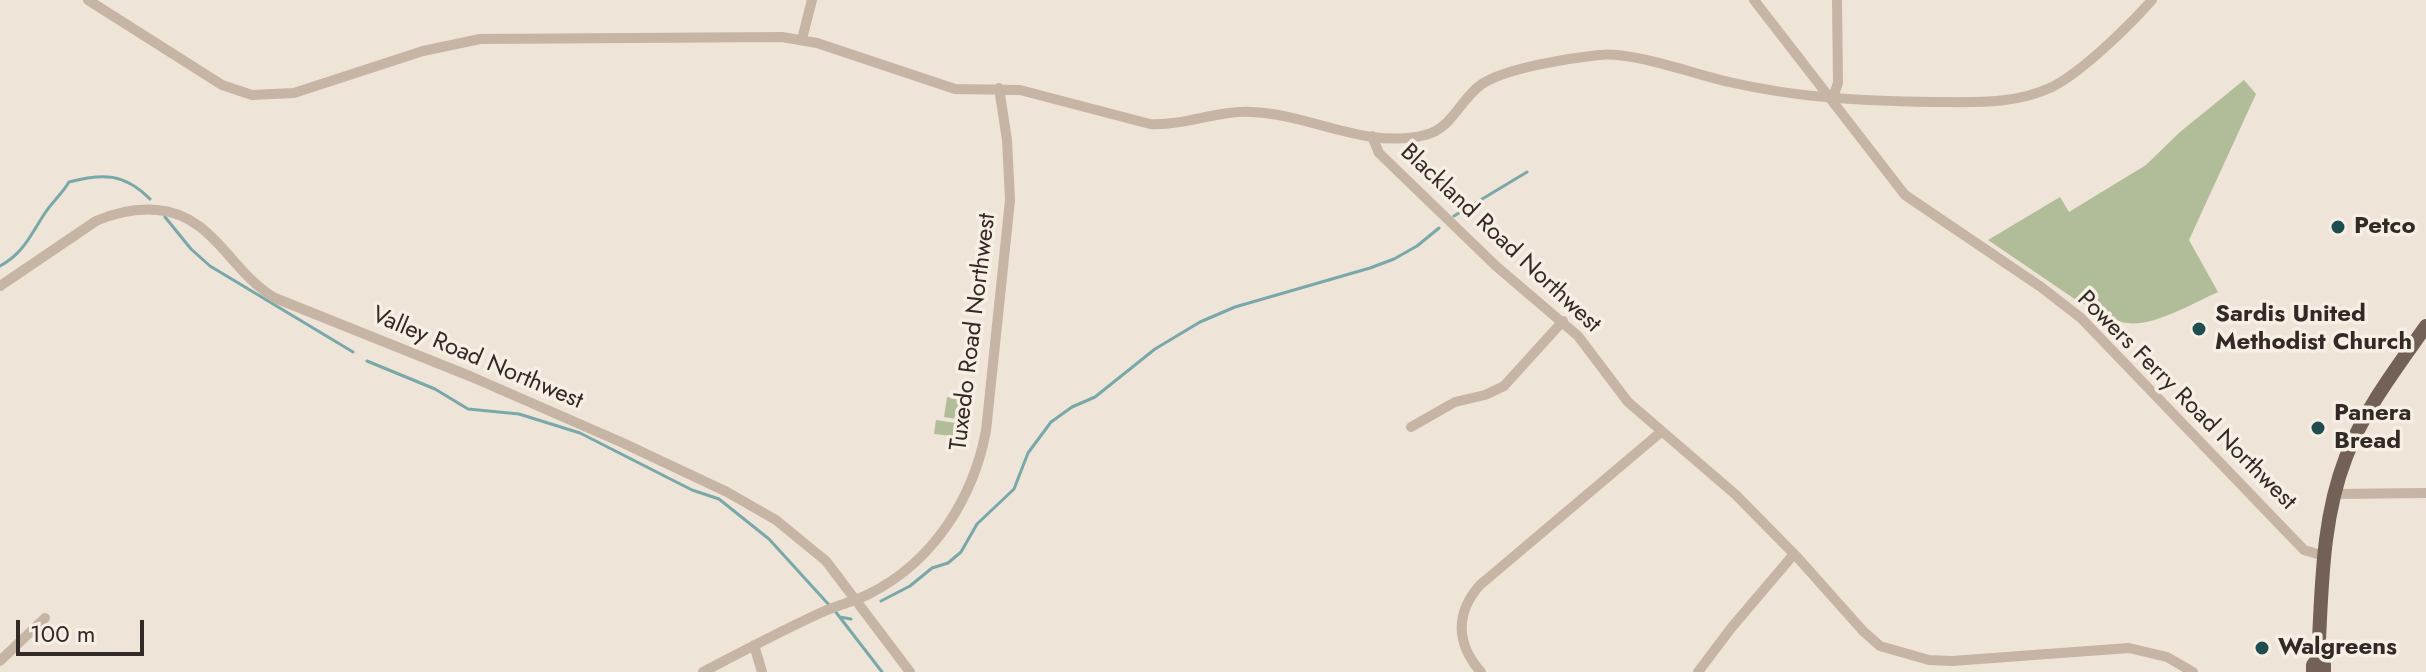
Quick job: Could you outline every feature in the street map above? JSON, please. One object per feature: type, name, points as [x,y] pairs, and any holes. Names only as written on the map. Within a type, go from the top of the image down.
[{"type":"main road","points":[[2319,667],[2324,556],[2345,458],[2360,428],[2426,326]]},
{"type":"street","name":"Blackland Road Northwest","points":[[88,0],[222,85],[252,95],[294,93],[423,51],[480,39],[802,39],[955,89],[1020,90],[1150,124],[1172,124],[1228,113],[1255,112],[1372,136],[1379,153],[1496,266],[1563,321],[1590,350],[1628,402],[1736,495],[1880,646],[1929,660],[1952,661],[2129,648],[2167,657],[2193,672]]},
{"type":"street","points":[[802,39],[812,0]]},
{"type":"street","name":"Powers Ferry Road Northwest","points":[[1754,0],[1905,195],[2041,287],[2081,318],[2304,550],[2324,556]]},
{"type":"street","points":[[1832,100],[1838,83],[1837,0]]},
{"type":"street","points":[[1372,136],[1412,138],[1428,135],[1445,125],[1473,91],[1493,78],[1600,54],[1629,56],[1743,85],[1832,100],[1985,102],[2035,94],[2064,80],[2085,65],[2152,0]]},
{"type":"street","name":"Tuxedo Road Northwest","points":[[703,672],[899,576],[932,547],[965,495],[981,455],[1010,200],[1007,140],[999,88]]},
{"type":"street","name":"Valley Road Northwest","points":[[0,286],[108,216],[141,208],[181,213],[203,229],[252,282],[275,298],[472,377],[675,466],[776,520],[816,551],[857,599],[910,672]]},
{"type":"street","points":[[1411,427],[1455,402],[1485,395],[1504,386],[1563,321]]},
{"type":"street","points":[[1481,672],[1469,656],[1461,633],[1464,608],[1470,596],[1661,432]]},
{"type":"street","points":[[2335,494],[2426,493]]},
{"type":"street","points":[[1698,672],[1794,554]]},
{"type":"street","points":[[0,661],[45,618]]},
{"type":"street","points":[[754,645],[762,672]]},
{"type":"green space","points":[[2244,80],[2256,94],[2189,240],[2218,292],[2158,319],[2122,322],[2093,306],[2082,304],[1988,240],[2060,197],[2069,212],[2146,165],[2180,132]]},
{"type":"green space","points":[[947,397],[964,400],[962,420],[944,417]]},
{"type":"green space","points":[[936,420],[962,424],[960,437],[934,434]]},
{"type":"waterway","points":[[1454,216],[1527,172]]},
{"type":"waterway","points":[[0,266],[21,249],[69,182],[112,177],[131,184],[150,199]]},
{"type":"waterway","points":[[165,217],[191,249],[210,266],[353,352]]},
{"type":"waterway","points":[[881,601],[910,586],[932,568],[948,563],[961,552],[977,524],[1014,489],[1028,453],[1051,422],[1072,407],[1095,397],[1155,349],[1200,322],[1235,307],[1394,259],[1439,228]]},
{"type":"waterway","points":[[367,361],[435,389],[468,409],[519,414],[580,433],[692,490],[719,499],[769,539],[830,606]]},
{"type":"waterway","points":[[835,611],[882,672]]},
{"type":"waterway","points":[[840,617],[851,619]]},
{"type":"place","name":"Petco","points":[[2338,227]]},
{"type":"place","name":"Sardis United Methodist Church","points":[[2199,329]]},
{"type":"place","name":"Panera Bread","points":[[2318,428]]},
{"type":"place","name":"Walgreens","points":[[2262,648]]}]
